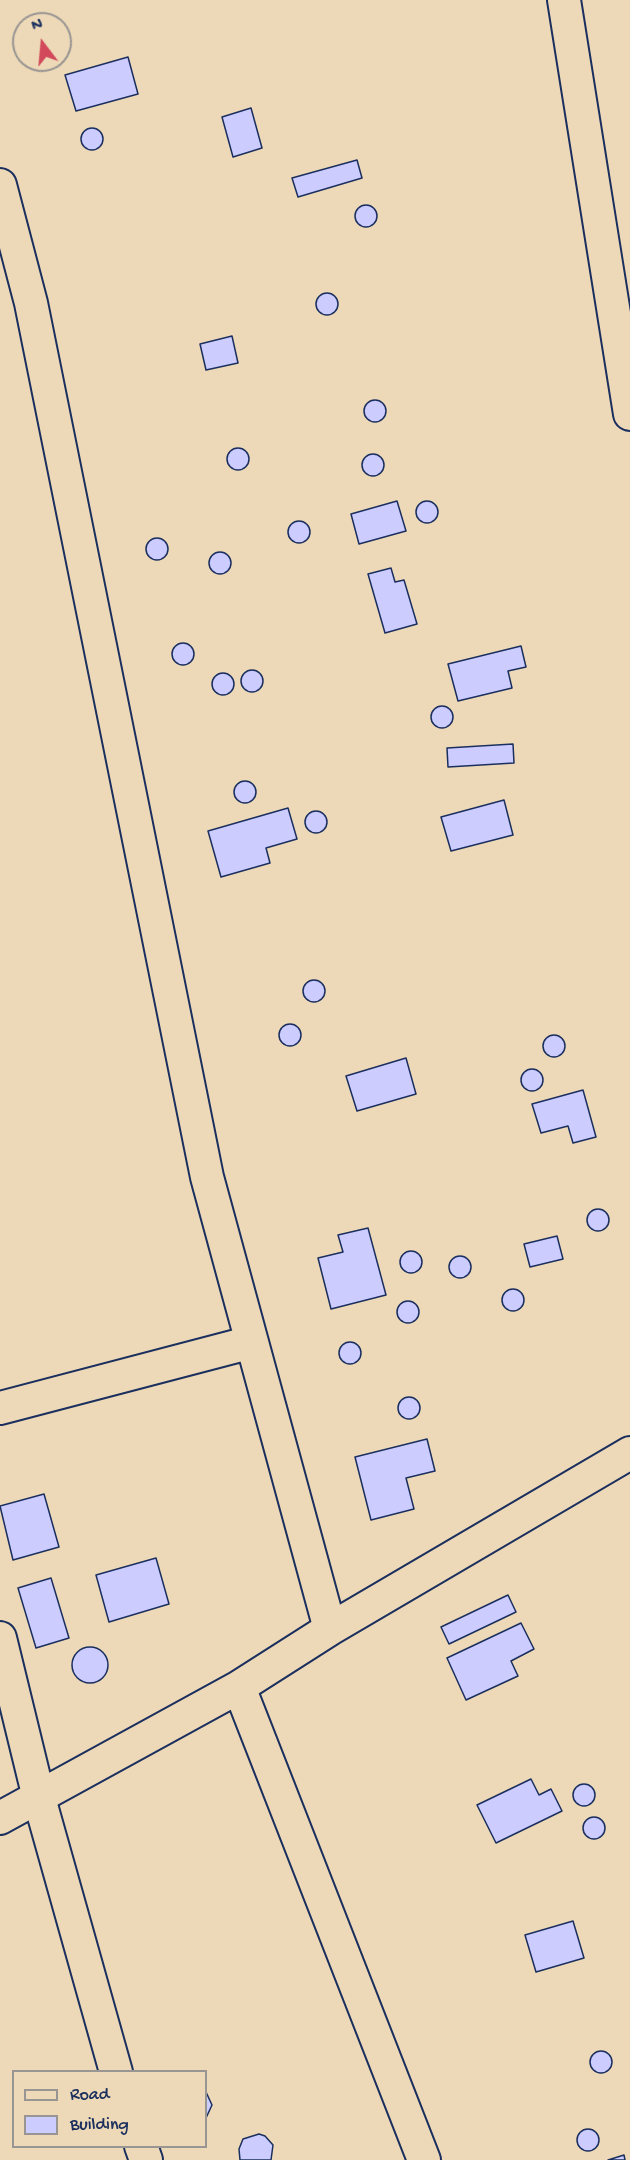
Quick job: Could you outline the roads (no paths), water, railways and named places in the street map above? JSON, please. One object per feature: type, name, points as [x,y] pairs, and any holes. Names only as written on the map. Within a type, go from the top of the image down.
[{"type":"street","points":[[564,0],[630,414]]},
{"type":"street","points":[[0,186],[31,303],[207,1177],[330,1629]]},
{"type":"street","points":[[0,1408],[252,1342]]},
{"type":"street","points":[[0,1818],[239,1687],[330,1629],[630,1453]]},
{"type":"street","points":[[0,1638],[39,1798],[115,2070]]},
{"type":"street","points":[[239,1687],[424,2160]]}]
